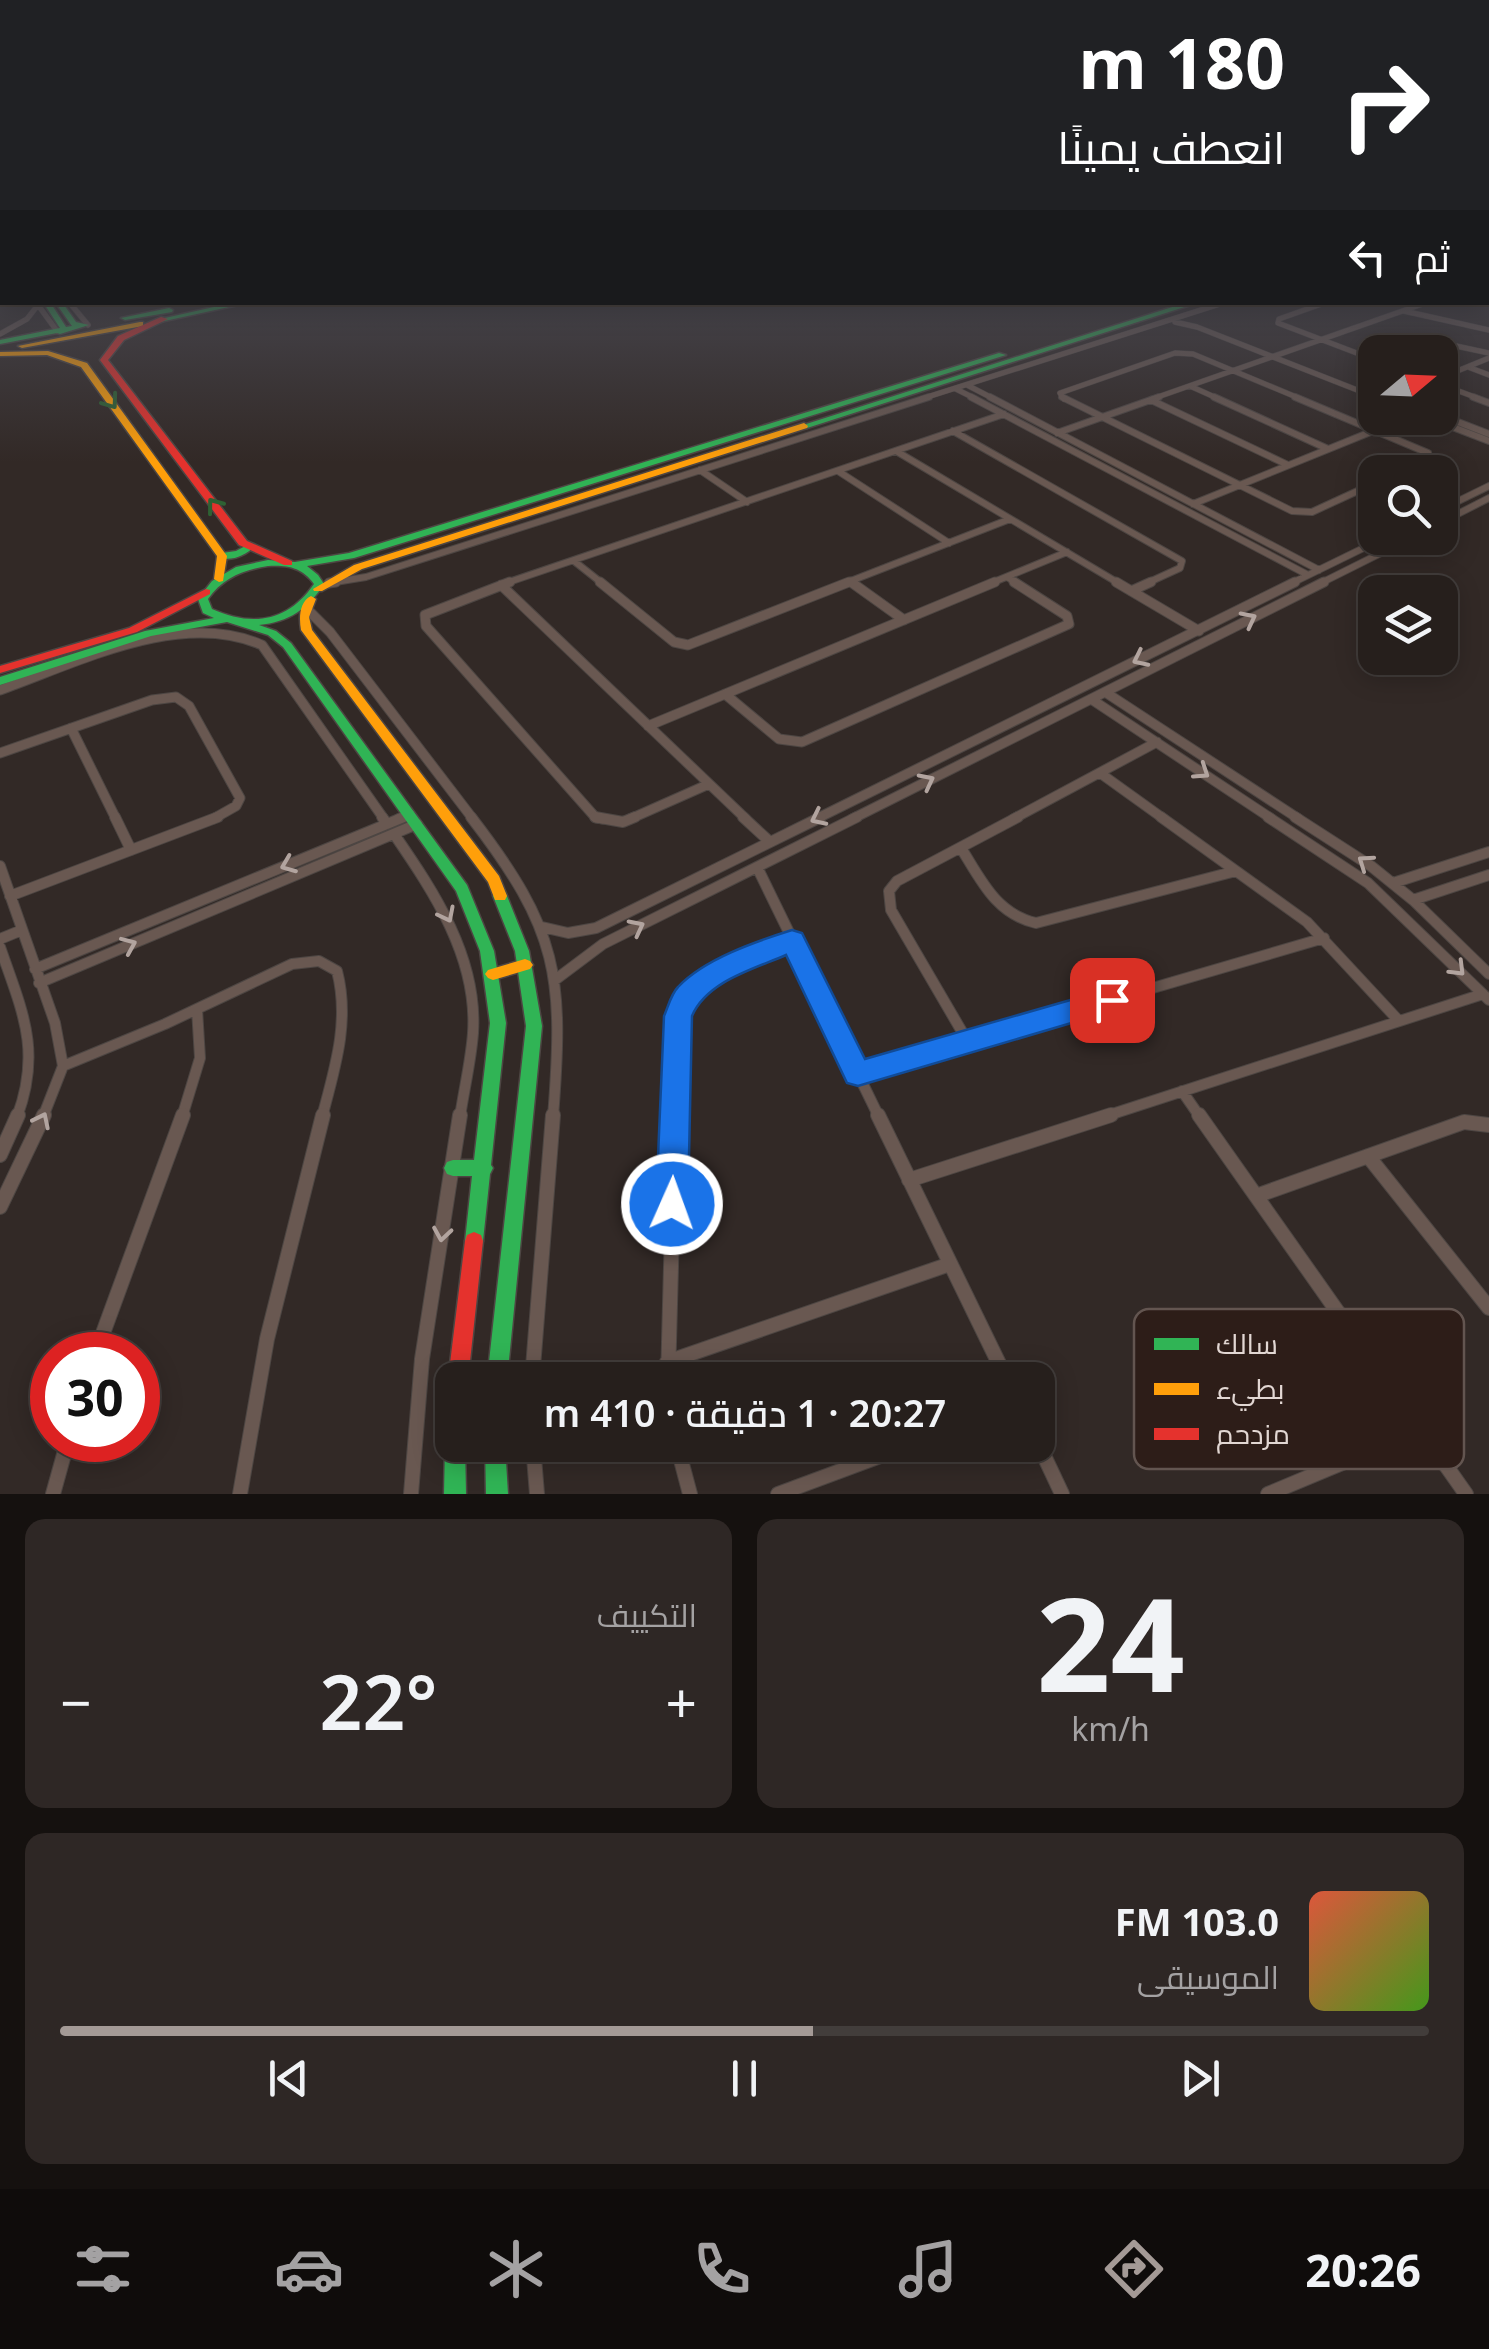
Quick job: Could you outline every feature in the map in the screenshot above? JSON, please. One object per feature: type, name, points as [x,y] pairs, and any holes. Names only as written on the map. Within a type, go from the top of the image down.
[{"type":"street","points":[[0,345],[24,322]]},
{"type":"street","points":[[62,322],[89,327],[114,322]]},
{"type":"street","points":[[0,345],[62,322],[89,327],[118,322]]},
{"type":"street","points":[[0,345],[147,322]]},
{"type":"street","points":[[158,322],[116,342],[105,357],[106,364],[249,547],[315,574],[316,595],[326,628],[504,858],[542,927],[555,980],[559,1035],[533,1362]]},
{"type":"street","points":[[0,670],[142,626],[178,610],[219,579],[257,564],[350,556],[1108,322]]},
{"type":"street","points":[[240,623],[286,615],[358,567],[1150,322]]},
{"type":"street","points":[[498,1362],[534,1026],[525,965],[509,910],[494,880],[311,637],[304,624],[316,595],[1166,322]]},
{"type":"street","points":[[1172,322],[1197,326],[1358,387]]},
{"type":"street","points":[[1204,322],[1358,386]]},
{"type":"street","points":[[1280,322],[1358,354]]},
{"type":"street","points":[[1057,433],[1373,322]]},
{"type":"street","points":[[1452,322],[1489,330]]},
{"type":"street","points":[[1471,326],[1484,322]]},
{"type":"street","points":[[0,345],[48,353],[86,367],[222,556],[219,579]]},
{"type":"street","points":[[1458,347],[1489,355]]},
{"type":"street","points":[[1358,422],[1234,370],[1179,352],[1060,394],[1064,400],[1287,510],[1302,513],[1358,490]]},
{"type":"street","points":[[1458,372],[1489,355]]},
{"type":"street","points":[[86,367],[106,364]]},
{"type":"street","points":[[1467,367],[1489,375]]},
{"type":"street","points":[[967,385],[1319,570]]},
{"type":"street","points":[[1190,386],[1328,448]]},
{"type":"street","points":[[956,388],[1308,575]]},
{"type":"street","points":[[1458,389],[1489,402]]},
{"type":"street","points":[[1151,400],[1289,465]]},
{"type":"street","points":[[709,784],[623,822],[596,818],[424,624],[423,618],[431,610],[1004,414]]},
{"type":"street","points":[[1458,423],[1489,438]]},
{"type":"street","points":[[1458,428],[1489,438]]},
{"type":"street","points":[[953,432],[1182,561],[1180,568],[1131,591]]},
{"type":"street","points":[[1193,504],[1361,435]]},
{"type":"street","points":[[1389,435],[1427,455]]},
{"type":"street","points":[[896,451],[1211,638]]},
{"type":"street","points":[[700,470],[747,502]]},
{"type":"street","points":[[838,470],[949,543]]},
{"type":"street","points":[[1458,501],[1489,486]]},
{"type":"street","points":[[1458,514],[1489,498]]},
{"type":"street","points":[[574,560],[674,642],[696,644],[1010,519]]},
{"type":"street","points":[[222,556],[249,547]]},
{"type":"street","points":[[542,927],[568,932],[596,928],[1358,551]]},
{"type":"street","points":[[648,726],[1067,552]]},
{"type":"street","points":[[555,980],[604,944],[1377,555]]},
{"type":"street","points":[[725,694],[778,740],[797,743],[1070,624],[1067,616],[1007,577]]},
{"type":"street","points":[[850,581],[904,620]]},
{"type":"street","points":[[501,586],[770,842]]},
{"type":"street","points":[[206,592],[204,606],[208,612],[223,620],[262,629],[288,645],[414,819],[472,908],[493,974],[498,1023],[460,1362]]},
{"type":"street","points":[[0,681],[149,633],[223,620]]},
{"type":"street","points":[[0,690],[178,633],[210,630],[245,634],[262,644],[449,917],[465,961],[471,994],[470,1069],[418,1389],[411,1494]]},
{"type":"street","points":[[1105,692],[1393,883],[1489,974]]},
{"type":"street","points":[[0,752],[152,700],[176,697],[185,700],[239,791],[236,806],[228,813],[10,896]]},
{"type":"street","points":[[1091,698],[1368,883],[1486,997]]},
{"type":"street","points":[[71,728],[131,850]]},
{"type":"street","points":[[968,1042],[891,910],[888,896],[897,881],[1157,742]]},
{"type":"street","points":[[1100,773],[1298,915],[1399,1021]]},
{"type":"street","points":[[35,970],[414,819]]},
{"type":"street","points":[[39,983],[390,829]]},
{"type":"street","points":[[961,848],[1002,910],[1036,923],[1236,871]]},
{"type":"street","points":[[1393,883],[1489,852]]},
{"type":"street","points":[[0,866],[59,1038],[62,1066],[50,1103],[0,1208]]},
{"type":"street","points":[[757,867],[998,1362]]},
{"type":"street","points":[[1413,900],[1489,875]]},
{"type":"street","points":[[0,939],[22,930]]},
{"type":"street","points":[[858,1074],[1324,938]]},
{"type":"street","points":[[792,940],[704,980],[687,996],[678,1016],[668,1362],[950,1264]]},
{"type":"street","points":[[0,947],[30,1034],[34,1067],[25,1106],[0,1155]]},
{"type":"street","points":[[62,1066],[305,960],[330,964],[337,971],[343,995],[338,1056],[271,1324],[240,1494]]},
{"type":"street","points":[[493,974],[525,965]]},
{"type":"street","points":[[909,1180],[1399,1021],[1486,997]]},
{"type":"street","points":[[103,1332],[194,1085],[200,1045],[197,1009]]},
{"type":"street","points":[[1182,1091],[1336,1309]]},
{"type":"street","points":[[1256,1196],[1464,1122],[1489,1125]]},
{"type":"street","points":[[1368,1156],[1489,1308]]},
{"type":"street","points":[[453,1168],[484,1168]]},
{"type":"street","points":[[53,1494],[62,1462]]},
{"type":"street","points":[[455,1462],[455,1494]]},
{"type":"street","points":[[496,1462],[497,1494]]},
{"type":"street","points":[[535,1462],[538,1494]]},
{"type":"street","points":[[682,1462],[690,1494]]},
{"type":"street","points":[[778,1494],[864,1462]]},
{"type":"street","points":[[1047,1462],[1062,1494]]},
{"type":"street","points":[[1268,1494],[1297,1489],[1339,1469]]},
{"type":"street","points":[[1448,1469],[1466,1494]]},
{"type":"traffic: fast","points":[[59,322],[64,329],[60,332]]},
{"type":"traffic: fast","points":[[72,322],[85,325]]},
{"type":"traffic: fast","points":[[804,426],[1135,322]]},
{"type":"traffic: fast","points":[[0,342],[81,326]]},
{"type":"traffic: fast","points":[[297,564],[350,556],[1002,355]]},
{"type":"traffic: fast","points":[[222,556],[239,554],[249,547]]},
{"type":"traffic: fast","points":[[268,563],[297,565],[319,584],[298,609],[269,621],[238,622],[207,611],[203,599],[215,583],[239,570],[268,563]]},
{"type":"traffic: fast","points":[[0,681],[149,633],[223,620]]},
{"type":"traffic: fast","points":[[240,623],[272,633],[287,645],[462,889],[487,951],[498,1023],[474,1241]]},
{"type":"traffic: fast","points":[[499,1362],[534,1026],[522,951],[500,896]]},
{"type":"traffic: fast","points":[[453,1168],[484,1168]]},
{"type":"traffic: fast","points":[[455,1462],[455,1494]]},
{"type":"traffic: fast","points":[[496,1462],[497,1494]]},
{"type":"traffic: slow","points":[[22,346],[140,324]]},
{"type":"traffic: slow","points":[[0,354],[48,353],[84,365],[222,556],[219,579]]},
{"type":"traffic: slow","points":[[318,589],[358,567],[804,426]]},
{"type":"traffic: slow","points":[[311,599],[304,617],[307,630],[494,880],[500,896]]},
{"type":"traffic: slow","points":[[493,974],[525,965]]},
{"type":"traffic: jam","points":[[158,322],[121,338],[104,360],[243,543],[288,563]]},
{"type":"traffic: jam","points":[[0,670],[133,630],[206,592]]},
{"type":"traffic: jam","points":[[460,1362],[474,1241]]},
{"type":"route","points":[[672,1204],[676,1026],[687,996],[715,974],[792,940],[858,1074],[1112,1000]]}]
